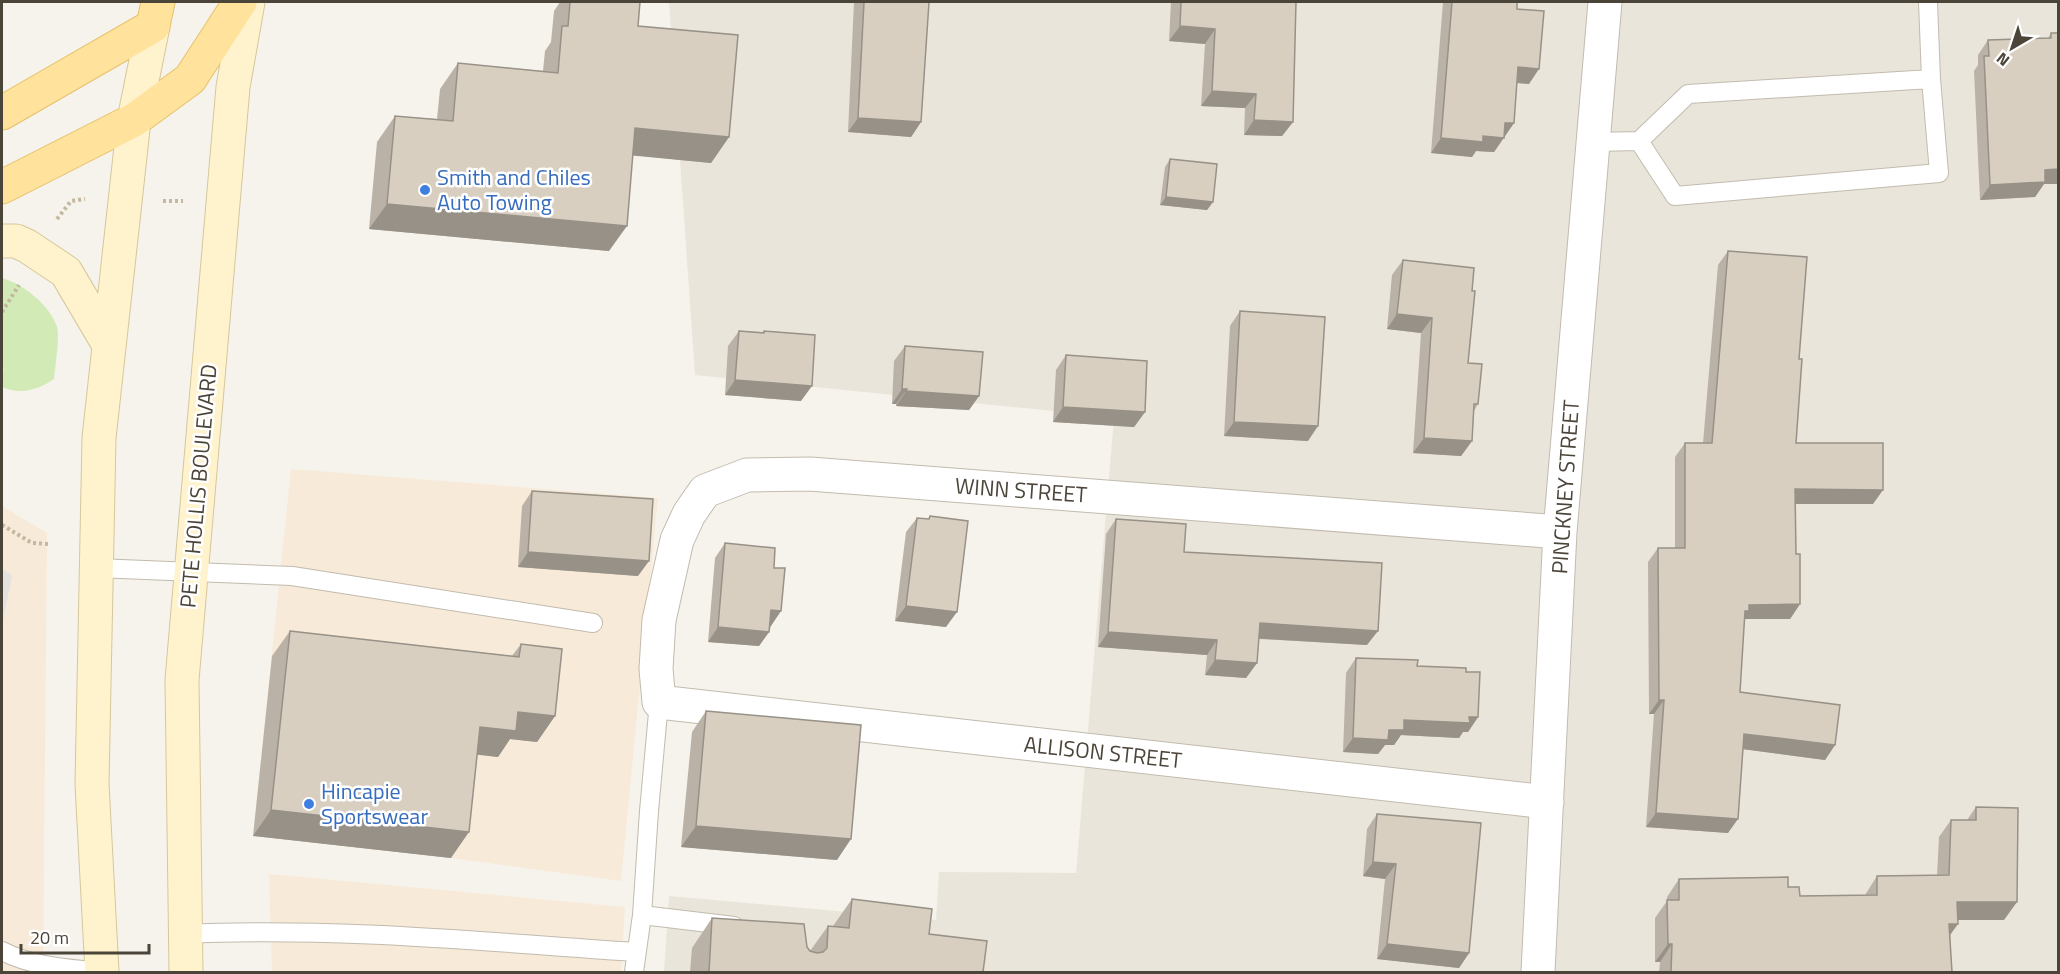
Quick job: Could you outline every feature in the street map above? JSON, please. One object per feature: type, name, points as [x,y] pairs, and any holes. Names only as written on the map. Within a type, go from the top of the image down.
[{"type":"main road","points":[[2,187],[134,120],[190,79],[240,2]]},
{"type":"main road","name":"PETE HOLLIS BOULEVARD","points":[[186,972],[182,680],[232,87],[248,2]]},
{"type":"main road","points":[[102,972],[92,784],[99,438],[134,120],[156,14]]},
{"type":"main road","points":[[2,113],[156,14]]},
{"type":"main road","points":[[2,241],[16,241],[27,246],[66,272],[109,345]]},
{"type":"street","name":"PINCKNEY STREET","points":[[1538,972],[1560,532],[1605,2]]},
{"type":"street","name":"WINN STREET","points":[[659,702],[656,669],[659,620],[677,540],[689,514],[705,491],[747,475],[810,474],[1560,532]]},
{"type":"street","name":"ALLISON STREET","points":[[659,702],[1547,802]]},
{"type":"lane","points":[[1639,141],[1675,196],[1939,173],[1931,80],[1928,2]]},
{"type":"lane","points":[[1594,142],[1639,141],[1688,93],[1931,80]]},
{"type":"lane","points":[[96,568],[292,576],[593,622]]},
{"type":"lane","points":[[634,972],[642,915],[659,702]]},
{"type":"lane","points":[[642,915],[755,929]]},
{"type":"lane","points":[[184,934],[237,931],[307,932],[636,952]]},
{"type":"lane","points":[[2,951],[16,958],[54,967],[102,972]]},
{"type":"path","points":[[62,210],[71,201],[86,199]]},
{"type":"path","points":[[157,201],[183,201]]},
{"type":"path","points":[[2,312],[22,279]]},
{"type":"path","points":[[2,525],[32,543],[49,544]]},
{"type":"shaded area","points":[[669,2],[2058,2],[2058,972],[664,972],[669,896],[936,920],[939,872],[1076,873],[1114,417],[695,375]]},
{"type":"shaded area","points":[[291,469],[658,498],[621,881],[451,858],[253,836]]},
{"type":"shaded area","points":[[2,506],[47,533],[43,972],[2,972]]},
{"type":"shaded area","points":[[2,568],[12,576],[2,626]]},
{"type":"shaded area","points":[[269,874],[625,907],[621,972],[272,972]]},
{"type":"green space","points":[[2,278],[35,296],[48,311],[58,331],[54,379],[29,390],[16,391],[2,387],[4,369],[2,367]]},
{"type":"building","points":[[570,2],[640,2],[638,26],[738,35],[729,137],[635,128],[627,226],[387,204],[395,116],[453,121],[458,63],[558,73],[562,26],[568,26]]},
{"type":"building","points":[[864,2],[929,2],[921,122],[858,118]]},
{"type":"building","points":[[1181,2],[1296,2],[1293,122],[1254,120],[1256,94],[1212,91],[1215,29],[1180,26]]},
{"type":"building","points":[[1452,2],[1517,2],[1517,9],[1544,11],[1539,69],[1518,67],[1514,123],[1505,123],[1504,138],[1483,136],[1483,142],[1441,138]]},
{"type":"building","points":[[2051,33],[2058,33],[2058,169],[2045,170],[2045,182],[1990,185],[1984,56],[1989,56],[1988,40],[2051,38]]},
{"type":"building","points":[[1170,159],[1217,164],[1213,202],[1166,197]]},
{"type":"building","points":[[1728,251],[1807,257],[1799,359],[1802,359],[1796,443],[1883,443],[1883,490],[1795,489],[1796,554],[1800,554],[1800,604],[1749,605],[1749,611],[1745,611],[1740,692],[1840,705],[1835,745],[1744,734],[1738,819],[1656,813],[1664,700],[1659,700],[1658,548],[1685,548],[1685,443],[1712,443]]},
{"type":"building","points":[[1403,260],[1474,268],[1472,291],[1475,291],[1468,363],[1482,364],[1478,404],[1474,404],[1472,441],[1424,438],[1432,318],[1397,314]]},
{"type":"building","points":[[1240,311],[1325,317],[1318,426],[1234,422]]},
{"type":"building","points":[[739,331],[815,335],[812,386],[735,380]]},
{"type":"building","points":[[905,346],[983,352],[979,396],[902,389]]},
{"type":"building","points":[[1066,355],[1147,361],[1145,412],[1063,407]]},
{"type":"building","points":[[532,491],[653,499],[649,561],[528,552]]},
{"type":"building","points":[[930,516],[968,521],[957,612],[906,606],[917,518],[929,519]]},
{"type":"building","points":[[1116,519],[1186,524],[1184,552],[1382,563],[1378,631],[1260,623],[1257,663],[1215,660],[1217,640],[1108,632]]},
{"type":"building","points":[[725,543],[775,548],[774,568],[785,568],[781,611],[771,610],[769,632],[718,627]]},
{"type":"building","points":[[290,631],[519,657],[521,644],[562,649],[555,716],[518,712],[516,731],[480,727],[469,832],[271,810]]},
{"type":"building","points":[[1356,658],[1418,660],[1417,666],[1466,668],[1466,672],[1480,672],[1478,717],[1469,717],[1470,723],[1404,720],[1404,730],[1389,730],[1388,740],[1353,738]]},
{"type":"building","points":[[706,711],[861,725],[851,839],[696,826]]},
{"type":"building","points":[[1976,807],[2018,808],[2017,902],[1957,902],[1958,924],[1949,924],[1952,972],[1671,972],[1672,944],[1668,944],[1667,900],[1679,900],[1679,879],[1788,877],[1788,887],[1799,887],[1800,896],[1877,895],[1877,876],[1949,875],[1951,820],[1976,820]]},
{"type":"building","points":[[1377,814],[1481,823],[1469,953],[1387,944],[1396,864],[1373,862]]},
{"type":"building","points":[[852,899],[932,909],[929,934],[987,941],[983,972],[709,972],[712,918],[804,924],[807,947],[810,951],[817,953],[827,948],[828,926],[849,928]]},
{"type":"place","name":"Smith and Chiles Auto Towing","points":[[425,190]]},
{"type":"place","name":"Hincapie Sportswear","points":[[309,804]]}]
